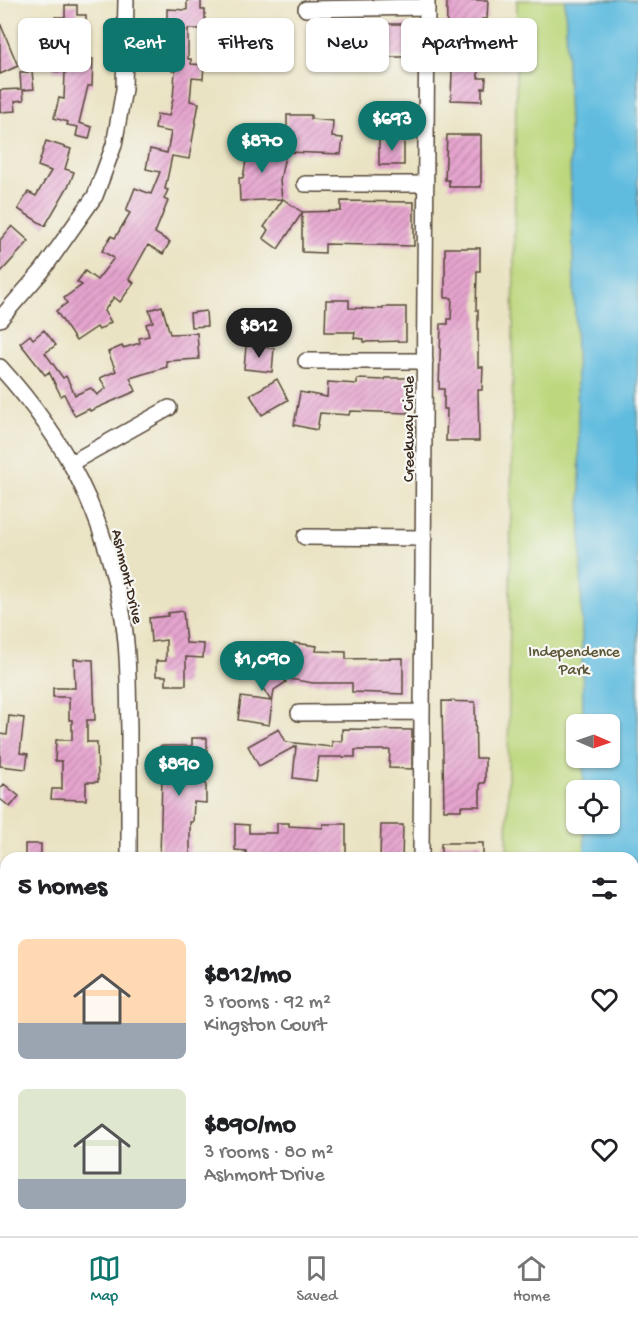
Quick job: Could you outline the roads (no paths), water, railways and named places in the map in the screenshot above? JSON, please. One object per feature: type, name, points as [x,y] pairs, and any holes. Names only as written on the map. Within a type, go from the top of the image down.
[{"type":"street","points":[[0,319],[42,271],[95,196],[114,145],[124,89],[126,0]]},
{"type":"street","points":[[306,9],[427,3]]},
{"type":"street","name":"Creekway Circle","points":[[421,852],[427,3]]},
{"type":"street","points":[[305,184],[426,184]]},
{"type":"street","points":[[306,361],[425,361]]},
{"type":"street","name":"Ashmont Drive","points":[[0,367],[26,396],[71,462],[96,514],[111,562],[122,614],[128,677],[129,852]]},
{"type":"street","points":[[71,462],[169,408]]},
{"type":"street","points":[[305,537],[424,538]]},
{"type":"street","points":[[299,713],[422,712]]},
{"type":"water","points":[[565,0],[638,0],[638,852],[585,852],[584,834],[620,834],[620,780],[584,780],[583,768],[620,768],[620,714],[583,714],[580,481]]},
{"type":"park label","name":"Independence Park","points":[[574,659]]}]
